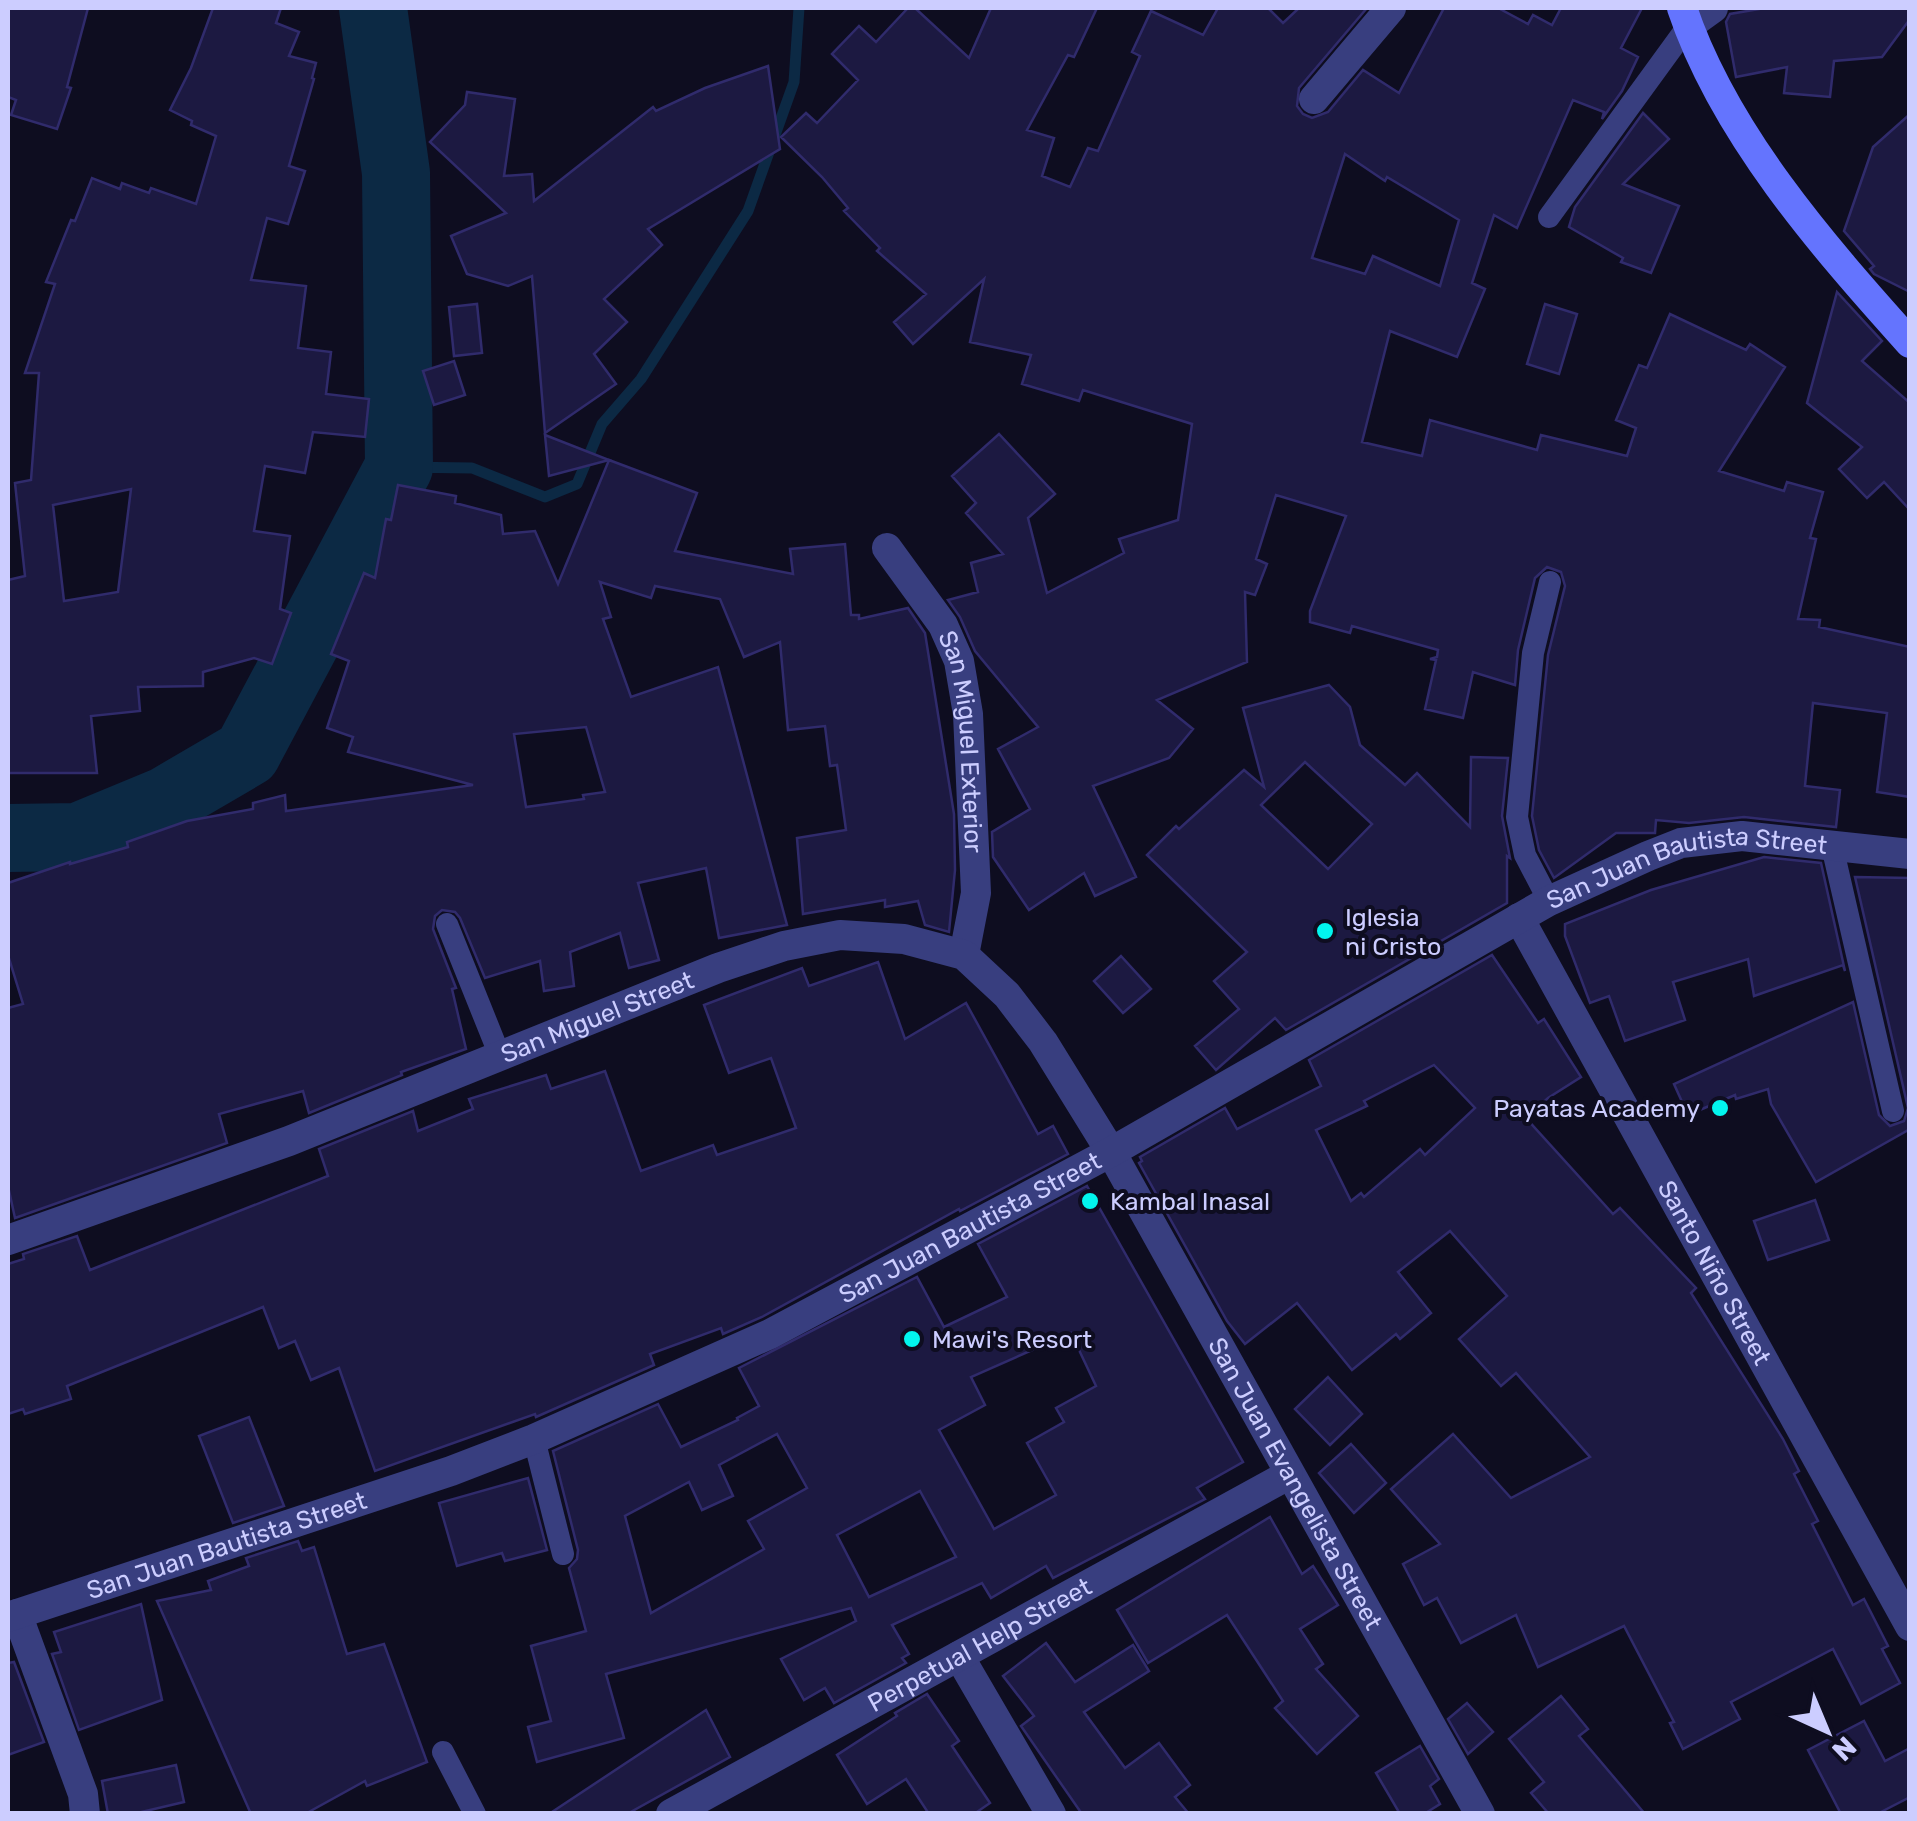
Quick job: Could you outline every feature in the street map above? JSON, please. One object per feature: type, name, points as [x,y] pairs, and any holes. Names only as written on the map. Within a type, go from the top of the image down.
[{"type":"street","points":[[1314,99],[1391,8]]},
{"type":"street","points":[[1713,8],[1685,17],[1733,114],[1778,188],[1910,343]]},
{"type":"street","name":"San Miguel Exterior","points":[[887,548],[943,625],[959,661],[968,714],[976,892],[964,956]]},
{"type":"street","name":"San Juan Bautista Street","points":[[12,1616],[451,1471],[534,1439],[770,1334],[1111,1152],[1549,901],[1680,843],[1742,836],[1910,854]]},
{"type":"street","name":"Santo Niño Street","points":[[1519,918],[1910,1626]]},
{"type":"street","name":"San Miguel Street","points":[[8,1240],[288,1141],[718,968],[784,946],[840,935],[904,939],[964,956],[1008,995],[1032,1026],[1111,1152]]},
{"type":"street","name":"San Juan Evangelista Street","points":[[1111,1152],[1480,1814]]},
{"type":"street","name":"Perpetual Help Street","points":[[672,1814],[1288,1475]]},
{"type":"street","points":[[12,1616],[83,1794],[85,1814]]},
{"type":"street","points":[[959,1656],[1051,1814]]},
{"type":"lane","points":[[1550,218],[1685,17]]},
{"type":"lane","points":[[1549,901],[1525,855],[1516,818],[1533,653],[1550,582]]},
{"type":"lane","points":[[1832,846],[1893,1111]]},
{"type":"lane","points":[[446,924],[500,1056]]},
{"type":"lane","points":[[534,1439],[563,1554]]},
{"type":"lane","points":[[443,1752],[476,1814]]},
{"type":"building","points":[[8,8],[88,8],[67,87],[71,88],[57,129],[11,115],[16,100],[8,97]]},
{"type":"building","points":[[213,8],[281,8],[276,23],[299,32],[289,56],[316,63],[289,166],[305,171],[288,224],[267,218],[251,280],[306,286],[298,348],[331,352],[326,394],[369,399],[365,437],[313,432],[305,473],[265,466],[254,531],[290,536],[280,609],[291,613],[272,664],[254,658],[203,672],[203,686],[138,687],[140,711],[91,716],[97,773],[8,773],[8,580],[25,576],[15,483],[31,480],[39,373],[25,373],[55,284],[46,282],[92,178],[120,189],[122,183],[149,193],[151,188],[196,204],[216,136],[170,110],[191,68]],"holes":[[[131,489],[118,592],[64,601],[53,505]]]},
{"type":"building","points":[[908,8],[915,8],[969,58],[991,8],[1097,8],[1074,57],[1068,55],[1027,130],[1054,138],[1042,176],[1070,187],[1088,148],[1098,151],[1140,56],[1132,52],[1151,11],[1203,35],[1218,8],[1268,8],[1283,23],[1299,8],[1367,8],[1299,88],[1297,106],[1312,118],[1328,112],[1363,70],[1399,93],[1444,8],[1498,8],[1528,24],[1533,15],[1552,25],[1561,8],[1642,8],[1621,48],[1638,57],[1622,91],[1602,119],[1604,112],[1573,100],[1517,228],[1494,215],[1472,283],[1485,289],[1457,357],[1390,331],[1362,442],[1422,456],[1430,420],[1537,450],[1541,435],[1627,456],[1636,428],[1616,420],[1639,365],[1647,368],[1670,314],[1746,350],[1750,344],[1785,367],[1719,471],[1784,491],[1787,482],[1823,492],[1810,538],[1816,539],[1798,619],[1820,620],[1819,627],[1910,647],[1910,797],[1877,792],[1887,713],[1813,703],[1805,786],[1840,790],[1836,827],[1744,817],[1689,823],[1656,820],[1655,833],[1616,833],[1554,878],[1539,850],[1532,816],[1548,655],[1565,586],[1561,572],[1547,567],[1535,578],[1518,650],[1515,685],[1473,672],[1463,718],[1425,709],[1436,660],[1430,659],[1437,657],[1438,650],[1352,626],[1350,633],[1310,622],[1310,611],[1346,516],[1276,495],[1256,559],[1267,564],[1255,595],[1245,592],[1247,662],[1157,700],[1193,729],[1169,758],[1093,786],[1136,877],[1095,896],[1084,873],[1029,910],[993,857],[992,832],[1030,809],[998,749],[1038,727],[975,651],[948,600],[978,592],[971,563],[1003,554],[966,513],[976,503],[952,476],[999,434],[1055,494],[1028,518],[1047,593],[1124,553],[1119,539],[1178,520],[1192,424],[1083,390],[1079,401],[1022,384],[1031,355],[970,342],[984,279],[913,344],[894,322],[926,294],[877,251],[880,248],[844,211],[848,208],[822,177],[781,137],[806,113],[817,123],[858,80],[832,54],[859,26],[876,42]],"holes":[[[1345,154],[1385,181],[1387,177],[1459,220],[1440,286],[1373,256],[1365,274],[1312,258]]]},
{"type":"building","points":[[1765,8],[1910,8],[1910,19],[1882,57],[1834,61],[1830,97],[1784,93],[1787,67],[1736,77],[1726,22],[1730,14]]},
{"type":"building","points":[[768,66],[780,149],[648,229],[662,245],[604,299],[627,322],[594,354],[616,384],[545,433],[532,276],[508,286],[467,274],[451,236],[506,213],[430,142],[465,105],[467,92],[515,99],[504,176],[532,174],[534,201],[653,107],[656,111],[705,88]]},
{"type":"building","points":[[1643,113],[1669,139],[1623,184],[1679,206],[1651,273],[1621,262],[1623,258],[1569,227],[1575,207]]},
{"type":"building","points":[[1910,114],[1910,292],[1874,274],[1870,269],[1874,266],[1844,231],[1873,147]]},
{"type":"building","points":[[1837,292],[1882,341],[1862,361],[1910,403],[1910,510],[1884,482],[1867,498],[1839,469],[1862,447],[1807,403]]},
{"type":"building","points":[[477,304],[482,353],[454,356],[449,307]]},
{"type":"building","points":[[1545,304],[1577,314],[1559,374],[1527,364]]},
{"type":"building","points":[[454,361],[465,395],[434,405],[423,371]]},
{"type":"building","points":[[545,435],[609,460],[549,476]]},
{"type":"building","points":[[609,460],[697,493],[675,551],[793,574],[790,549],[845,544],[851,615],[859,615],[859,619],[908,608],[925,633],[954,814],[955,870],[949,932],[925,925],[918,901],[885,907],[885,900],[803,914],[797,838],[846,830],[837,765],[830,766],[825,726],[788,730],[780,642],[744,657],[720,599],[655,586],[651,598],[600,582],[611,617],[603,619],[631,697],[718,667],[787,925],[719,938],[706,868],[638,883],[659,960],[629,968],[620,933],[570,952],[574,986],[544,991],[540,961],[485,978],[460,918],[455,912],[442,910],[435,916],[433,929],[456,988],[452,989],[466,1049],[401,1072],[402,1075],[309,1113],[303,1091],[219,1114],[227,1143],[15,1218],[8,1186],[8,1008],[23,1004],[8,955],[8,883],[128,847],[127,842],[187,821],[253,809],[253,803],[285,795],[286,811],[473,785],[348,752],[353,737],[327,728],[349,661],[331,654],[364,573],[375,578],[386,519],[391,520],[398,485],[456,496],[455,503],[501,515],[503,534],[535,531],[558,584]],"holes":[[[586,727],[605,792],[526,807],[514,734]]]},
{"type":"building","points":[[1329,685],[1350,707],[1360,745],[1405,785],[1417,773],[1470,827],[1471,757],[1508,758],[1502,816],[1510,858],[1507,856],[1507,903],[1286,1030],[1275,1018],[1216,1070],[1195,1046],[1239,1009],[1214,981],[1247,952],[1147,855],[1244,770],[1264,787],[1243,708]],"holes":[[[1305,762],[1372,824],[1328,869],[1261,805]]]},
{"type":"building","points":[[1764,857],[1821,863],[1845,971],[1843,965],[1754,996],[1748,959],[1673,982],[1685,1020],[1625,1041],[1609,996],[1590,1003],[1565,936],[1565,924],[1651,890]]},
{"type":"building","points":[[1855,877],[1910,878],[1910,1129],[1816,1182],[1771,1104],[1768,1089],[1736,1099],[1735,1095],[1688,1115],[1674,1084],[1853,1002],[1879,1115],[1890,1126],[1904,1121],[1908,1108]]},
{"type":"building","points":[[1492,955],[1538,1023],[1544,1019],[1581,1077],[1526,1118],[1613,1214],[1620,1208],[1696,1288],[1691,1293],[1783,1439],[1799,1471],[1794,1474],[1818,1521],[1812,1524],[1853,1605],[1864,1599],[1888,1646],[1882,1649],[1900,1683],[1861,1704],[1833,1649],[1731,1702],[1740,1719],[1683,1749],[1670,1723],[1674,1722],[1624,1626],[1538,1667],[1516,1615],[1461,1643],[1437,1598],[1424,1605],[1403,1564],[1440,1544],[1391,1489],[1453,1434],[1511,1498],[1590,1457],[1516,1373],[1501,1386],[1459,1339],[1507,1296],[1450,1231],[1398,1272],[1431,1313],[1400,1339],[1396,1334],[1352,1370],[1297,1303],[1245,1344],[1227,1321],[1139,1163],[1140,1157],[1225,1108],[1237,1129],[1321,1086],[1309,1060]],"holes":[[[1434,1065],[1475,1108],[1425,1155],[1420,1149],[1364,1197],[1361,1193],[1351,1201],[1316,1130],[1367,1106],[1364,1101]]]},
{"type":"building","points":[[1121,956],[1151,989],[1123,1013],[1094,981]]},
{"type":"building","points":[[878,962],[905,1039],[966,1003],[1038,1134],[1053,1126],[1068,1154],[762,1317],[723,1334],[721,1328],[650,1354],[654,1365],[536,1417],[535,1414],[375,1471],[339,1368],[311,1380],[295,1341],[279,1348],[263,1307],[67,1386],[71,1399],[25,1414],[23,1409],[8,1414],[8,1264],[24,1259],[23,1254],[77,1236],[90,1270],[328,1176],[319,1149],[413,1111],[418,1131],[473,1109],[469,1099],[546,1075],[551,1089],[605,1071],[641,1171],[713,1145],[717,1155],[796,1128],[771,1058],[729,1073],[704,1005],[802,968],[809,986]]},
{"type":"building","points":[[1087,1186],[1243,1462],[1197,1488],[1205,1499],[1053,1578],[1046,1566],[991,1598],[982,1583],[892,1625],[909,1654],[902,1658],[906,1663],[834,1703],[825,1688],[804,1700],[781,1659],[856,1621],[851,1608],[606,1674],[624,1738],[537,1762],[528,1727],[551,1721],[531,1646],[586,1631],[569,1568],[577,1559],[578,1550],[553,1451],[658,1404],[681,1447],[738,1420],[759,1406],[739,1368],[917,1277],[944,1327],[1007,1297],[978,1244]],"holes":[[[1071,1333],[1096,1386],[1056,1408],[1064,1422],[1027,1443],[1056,1495],[994,1529],[939,1430],[985,1405],[971,1377]],[[777,1434],[807,1488],[748,1521],[764,1549],[651,1613],[625,1516],[689,1482],[702,1510],[733,1496],[719,1465]],[[920,1491],[956,1557],[869,1597],[837,1535]]]},
{"type":"building","points":[[1815,1200],[1829,1240],[1768,1260],[1754,1221]]},
{"type":"building","points":[[1328,1377],[1362,1414],[1330,1445],[1295,1409]]},
{"type":"building","points":[[249,1417],[284,1506],[233,1523],[199,1436]]},
{"type":"building","points":[[1351,1444],[1386,1483],[1354,1513],[1319,1473]]},
{"type":"building","points":[[528,1478],[547,1550],[505,1561],[502,1553],[457,1566],[439,1503]]},
{"type":"building","points":[[1270,1517],[1302,1574],[1313,1566],[1338,1605],[1300,1629],[1323,1664],[1316,1669],[1358,1716],[1317,1754],[1275,1708],[1283,1701],[1227,1615],[1148,1663],[1117,1610]]},
{"type":"building","points":[[298,1541],[302,1551],[314,1547],[347,1654],[384,1644],[427,1762],[367,1786],[365,1781],[305,1814],[251,1814],[157,1601],[211,1590],[208,1581],[249,1566],[246,1558]]},
{"type":"building","points":[[141,1604],[162,1700],[79,1730],[52,1654],[61,1652],[54,1632]]},
{"type":"building","points":[[1046,1643],[1075,1682],[1133,1645],[1149,1671],[1084,1712],[1125,1768],[1159,1743],[1190,1785],[1175,1797],[1189,1814],[1082,1814],[1021,1726],[1034,1716],[1003,1676]]},
{"type":"building","points":[[14,1662],[44,1742],[8,1755],[8,1663]]},
{"type":"building","points":[[927,1694],[959,1741],[952,1746],[990,1803],[974,1814],[929,1814],[906,1779],[867,1804],[837,1755]]},
{"type":"building","points":[[1561,1696],[1588,1729],[1579,1736],[1645,1814],[1549,1814],[1531,1793],[1544,1782],[1509,1739]]},
{"type":"building","points":[[1467,1703],[1493,1732],[1468,1754],[1448,1719]]},
{"type":"building","points":[[706,1710],[730,1757],[627,1814],[549,1814]]},
{"type":"building","points":[[1864,1721],[1885,1761],[1910,1748],[1910,1797],[1877,1814],[1841,1814],[1808,1750]]},
{"type":"building","points":[[1420,1746],[1439,1779],[1430,1786],[1440,1804],[1424,1814],[1400,1814],[1376,1773]]},
{"type":"building","points":[[176,1765],[184,1802],[133,1814],[108,1814],[102,1781]]},
{"type":"waterway","points":[[8,838],[78,837],[165,801],[247,753],[399,467],[396,173],[373,8]]},
{"type":"waterway","points":[[399,467],[472,468],[545,497],[577,484],[602,424],[641,379],[748,211],[794,82],[799,8]]},
{"type":"place","name":"Iglesia ni Cristo","points":[[1325,931]]},
{"type":"place","name":"Payatas Academy","points":[[1720,1108]]},
{"type":"place","name":"Kambal Inasal","points":[[1090,1201]]},
{"type":"place","name":"Mawi's Resort","points":[[912,1339]]}]
